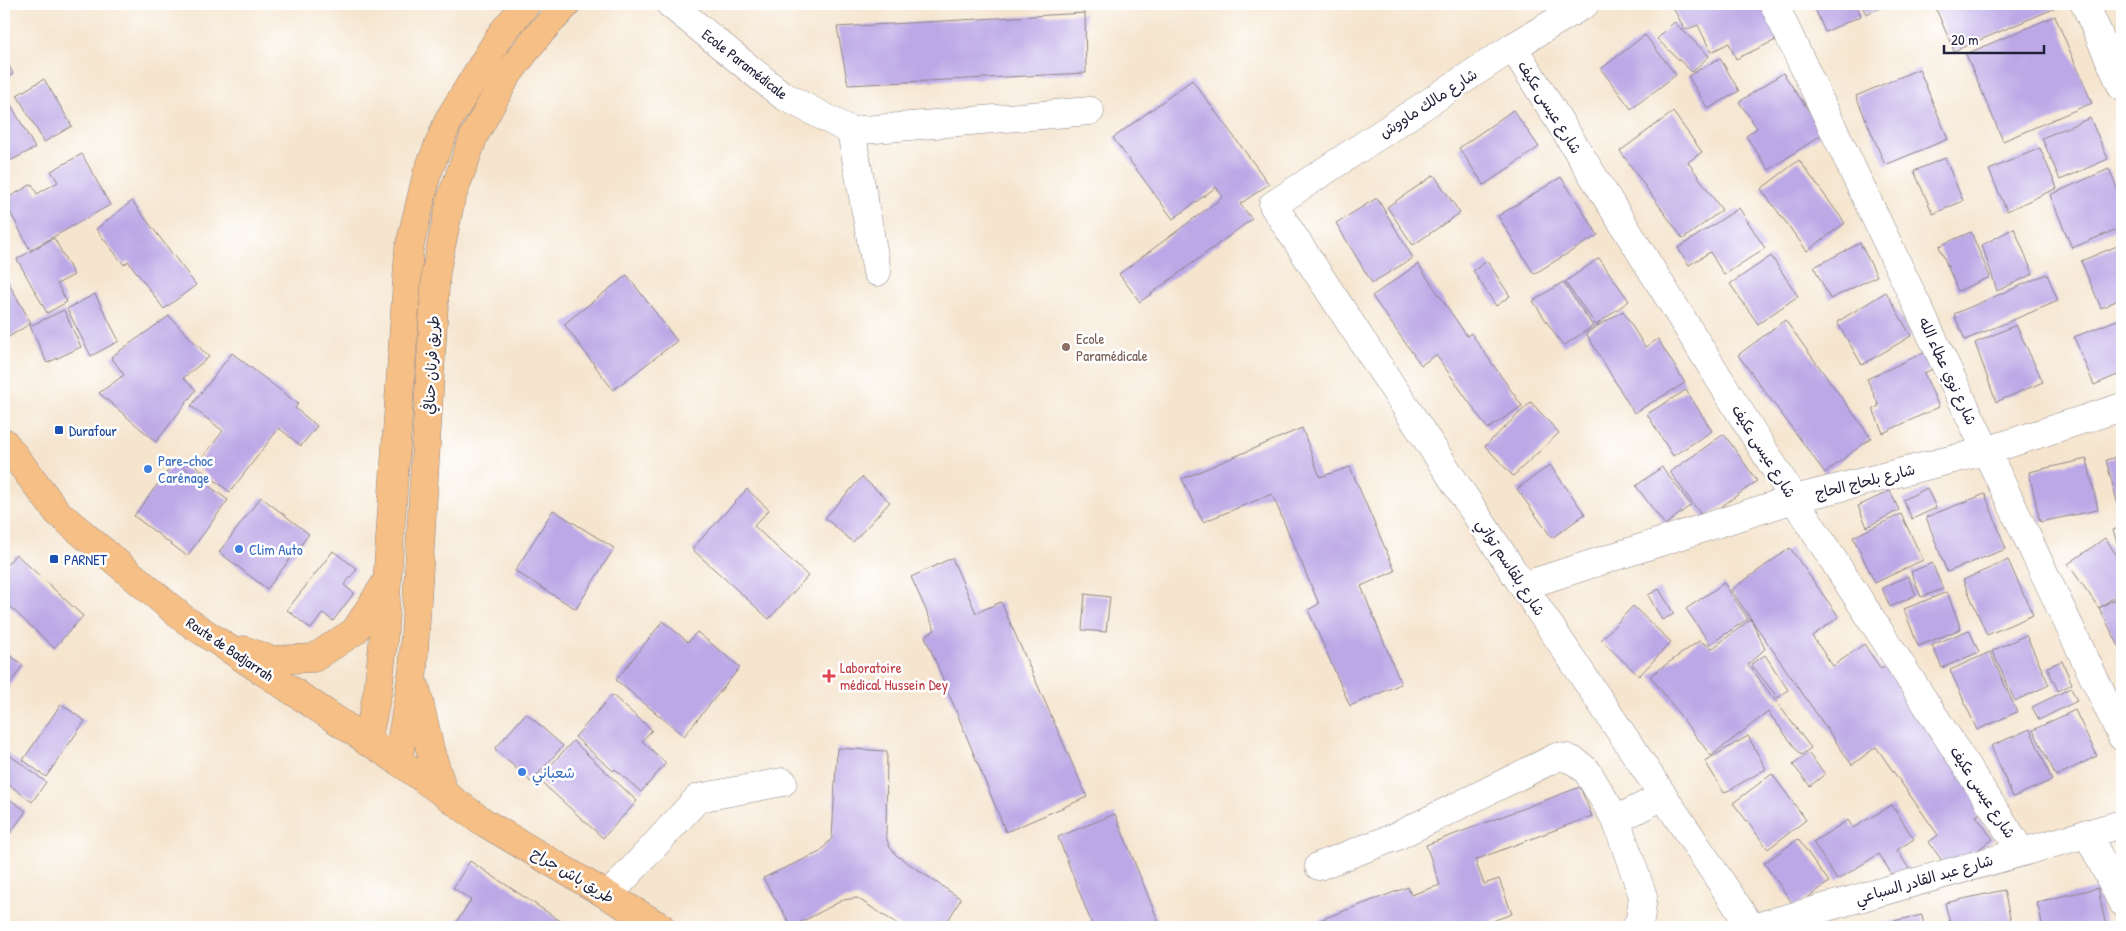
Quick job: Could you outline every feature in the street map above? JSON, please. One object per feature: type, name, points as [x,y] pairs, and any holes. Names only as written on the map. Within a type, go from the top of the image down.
[{"type":"main road","name":"طريق فرنان حنافي","points":[[367,742],[378,690],[388,581],[409,249],[413,230],[427,174],[449,119],[501,34],[526,4]]},
{"type":"main road","name":"طريق فرنان حنافي","points":[[398,761],[413,670],[436,271],[451,199],[474,136],[506,77],[537,36],[567,4]]},
{"type":"main road","name":"Route de Badjarrah","points":[[6,447],[58,513],[184,619],[398,761],[485,823]]},
{"type":"main road","points":[[212,639],[271,660],[314,658],[355,631],[388,581]]},
{"type":"main road","points":[[413,670],[429,744],[444,793]]},
{"type":"main road","name":"طريق باش جراح","points":[[485,823],[661,927]]},
{"type":"street","name":"Ecole Paramédicale","points":[[670,4],[782,95],[852,131]]},
{"type":"street","name":"شارع مالك ماووش","points":[[1273,204],[1513,47],[1585,4]]},
{"type":"street","name":"شارع نوي عطاء الله","points":[[1774,4],[2122,737]]},
{"type":"street","points":[[2085,4],[2122,87]]},
{"type":"street","name":"شارع عيسى عكيف","points":[[1513,47],[1794,499],[2021,851]]},
{"type":"street","points":[[877,272],[852,131],[1090,111]]},
{"type":"street","name":"شارع بلقاسم تواتي","points":[[1273,204],[1523,586],[1751,927]]},
{"type":"street","name":"شارع بلحاج الحاج","points":[[1523,586],[1794,499],[1986,451],[2122,407]]},
{"type":"street","points":[[1319,866],[1395,837],[1557,757],[1572,760],[1586,771],[1616,820],[1643,896],[1640,920],[1636,927]]},
{"type":"street","points":[[608,896],[698,798],[783,782]]},
{"type":"street","points":[[1616,820],[1663,796]]},
{"type":"street","name":"شارع عبد القادر السباعي","points":[[1756,927],[2122,824]]},
{"type":"street","points":[[2088,833],[2122,902]]},
{"type":"building","points":[[1671,4],[1767,4],[1782,37],[1736,59],[1729,43],[1711,52],[1698,25],[1685,30]]},
{"type":"building","points":[[1813,4],[1856,4],[1861,16],[1825,32]]},
{"type":"building","points":[[1861,4],[1891,4],[1866,14]]},
{"type":"building","points":[[1934,4],[2057,4],[2058,7],[1954,51]]},
{"type":"building","points":[[1085,13],[1086,73],[848,85],[837,27]]},
{"type":"building","points":[[2055,16],[2092,103],[2003,141],[1966,54]]},
{"type":"building","points":[[1674,22],[1709,56],[1692,72],[1657,39]]},
{"type":"building","points":[[1645,35],[1676,75],[1631,109],[1601,69]]},
{"type":"building","points":[[4,55],[13,74],[4,79]]},
{"type":"building","points":[[1720,58],[1739,91],[1708,109],[1688,76]]},
{"type":"building","points":[[1919,69],[1948,139],[1885,165],[1856,96]]},
{"type":"building","points":[[1783,73],[1824,133],[1769,170],[1746,136],[1757,128],[1739,102]]},
{"type":"building","points":[[44,79],[72,126],[44,142],[17,95]]},
{"type":"building","points":[[1192,80],[1269,184],[1240,204],[1252,219],[1140,302],[1119,274],[1223,197],[1216,187],[1173,219],[1113,138]]},
{"type":"building","points":[[9,101],[35,148],[4,164],[4,103]]},
{"type":"building","points":[[1513,110],[1539,147],[1484,185],[1459,148]]},
{"type":"building","points":[[1673,112],[1702,152],[1688,162],[1722,210],[1683,239],[1620,151]]},
{"type":"building","points":[[2090,118],[2108,159],[2060,180],[2042,138]]},
{"type":"building","points":[[2040,148],[2057,188],[2007,211],[1989,170]]},
{"type":"building","points":[[82,154],[110,205],[30,250],[4,200],[32,184],[37,194],[58,182],[51,171]]},
{"type":"building","points":[[1945,158],[1963,201],[1933,214],[1914,171]]},
{"type":"building","points":[[1799,160],[1845,223],[1807,251],[1761,189]]},
{"type":"building","points":[[2109,169],[2122,200],[2122,227],[2072,248],[2050,195]]},
{"type":"building","points":[[1434,175],[1460,213],[1413,245],[1387,207]]},
{"type":"building","points":[[1561,177],[1598,235],[1534,274],[1498,216]]},
{"type":"building","points":[[1377,198],[1413,258],[1372,283],[1336,223]]},
{"type":"building","points":[[132,201],[196,285],[164,309],[128,261],[124,265],[96,229]]},
{"type":"building","points":[[1739,208],[1765,248],[1724,275],[1710,252],[1689,265],[1678,248]]},
{"type":"building","points":[[2014,228],[2033,274],[1997,291],[1982,245]]},
{"type":"building","points":[[1971,232],[1990,277],[1958,291],[1939,246]]},
{"type":"building","points":[[54,238],[74,275],[57,284],[67,302],[47,313],[17,259]]},
{"type":"building","points":[[1860,243],[1877,276],[1830,299],[1814,267]]},
{"type":"building","points":[[2122,244],[2122,298],[2101,308],[2081,261]]},
{"type":"building","points":[[1771,256],[1798,296],[1758,324],[1730,284]]},
{"type":"building","points":[[1599,258],[1629,301],[1596,325],[1565,282]]},
{"type":"building","points":[[1487,261],[1510,296],[1496,306],[1473,271]]},
{"type":"building","points":[[1418,264],[1467,336],[1471,333],[1522,406],[1488,429],[1436,355],[1421,365],[1372,296]]},
{"type":"building","points":[[2047,274],[2058,301],[1965,340],[1954,314]]},
{"type":"building","points":[[4,275],[31,323],[4,340]]},
{"type":"building","points":[[627,275],[677,341],[613,390],[564,324]]},
{"type":"building","points":[[1563,282],[1593,326],[1563,346],[1533,301]]},
{"type":"building","points":[[1886,292],[1911,336],[1862,365],[1837,322]]},
{"type":"building","points":[[95,294],[119,341],[91,356],[67,309]]},
{"type":"building","points":[[64,310],[81,347],[47,363],[30,326]]},
{"type":"building","points":[[1623,311],[1645,347],[1658,339],[1685,383],[1634,413],[1586,333]]},
{"type":"building","points":[[169,316],[209,357],[183,378],[196,390],[156,442],[99,393],[124,375],[111,357]]},
{"type":"building","points":[[2122,318],[2122,373],[2094,385],[2074,337]]},
{"type":"building","points":[[1785,320],[1871,438],[1825,473],[1738,355]]},
{"type":"building","points":[[2016,325],[2043,382],[1996,402],[1975,343]]},
{"type":"building","points":[[1932,349],[1939,366],[1924,373],[1939,407],[1883,433],[1873,409],[1879,406],[1867,379]]},
{"type":"building","points":[[232,353],[298,404],[295,408],[317,426],[301,446],[279,428],[230,492],[196,466],[223,431],[191,406]]},
{"type":"building","points":[[1686,390],[1712,431],[1673,456],[1647,414]]},
{"type":"building","points":[[1531,402],[1559,433],[1513,476],[1485,446]]},
{"type":"building","points":[[1302,428],[1320,477],[1350,467],[1395,571],[1361,586],[1401,684],[1350,706],[1308,610],[1319,604],[1272,494],[1203,522],[1182,479]]},
{"type":"building","points":[[1724,434],[1757,481],[1704,519],[1670,472]]},
{"type":"building","points":[[2122,455],[2122,508],[2119,509],[2106,460]]},
{"type":"building","points":[[2087,459],[2098,510],[2040,522],[2029,472]]},
{"type":"building","points":[[175,461],[228,500],[187,556],[134,516]]},
{"type":"building","points":[[1550,465],[1585,514],[1552,538],[1517,489]]},
{"type":"building","points":[[1662,467],[1691,505],[1665,525],[1636,486]]},
{"type":"building","points":[[862,477],[890,502],[853,542],[825,518]]},
{"type":"building","points":[[1927,488],[1936,508],[1912,519],[1903,500]]},
{"type":"building","points":[[747,489],[769,510],[754,526],[808,576],[769,619],[692,549]]},
{"type":"building","points":[[1890,491],[1899,510],[1867,527],[1858,506]]},
{"type":"building","points":[[1985,494],[2006,549],[1947,572],[1926,517]]},
{"type":"building","points":[[261,497],[309,534],[267,589],[219,552]]},
{"type":"building","points":[[553,510],[614,548],[576,609],[515,571]]},
{"type":"building","points":[[1901,514],[1923,560],[1875,583],[1853,537]]},
{"type":"building","points":[[2122,527],[2122,552],[2120,552],[2113,530]]},
{"type":"building","points":[[2105,538],[2122,563],[2122,591],[2099,608],[2068,564]]},
{"type":"building","points":[[1790,548],[1839,617],[1812,636],[1833,666],[1864,644],[1881,669],[1887,665],[1988,808],[1976,816],[1993,839],[1949,871],[1929,842],[1938,835],[1876,747],[1852,765],[1731,590]]},
{"type":"building","points":[[333,551],[357,569],[344,585],[354,593],[333,621],[323,613],[311,629],[287,610]]},
{"type":"building","points":[[16,554],[83,616],[54,648],[4,601],[4,568]]},
{"type":"building","points":[[952,558],[976,613],[1001,602],[1087,797],[1006,832],[925,636],[935,630],[911,577]]},
{"type":"building","points":[[2008,560],[2033,615],[1987,635],[1963,580]]},
{"type":"building","points":[[1932,563],[1943,589],[1921,597],[1911,572]]},
{"type":"building","points":[[1908,576],[1916,595],[1890,607],[1882,588]]},
{"type":"building","points":[[1724,583],[1748,619],[1710,644],[1686,609]]},
{"type":"building","points":[[1659,589],[1674,614],[1662,620],[1648,595]]},
{"type":"building","points":[[1947,592],[1961,629],[1918,646],[1904,609]]},
{"type":"building","points":[[1085,594],[1110,597],[1106,632],[1082,630]]},
{"type":"building","points":[[2122,595],[2122,645],[2119,646],[2099,608]]},
{"type":"building","points":[[1633,606],[1671,642],[1639,676],[1601,640]]},
{"type":"building","points":[[1751,619],[1765,649],[1748,664],[1811,748],[1801,755],[1768,712],[1711,756],[1650,676],[1699,641],[1713,648]]},
{"type":"building","points":[[663,621],[688,642],[697,632],[740,667],[684,736],[616,680]]},
{"type":"building","points":[[1969,630],[1979,652],[1942,668],[1932,645]]},
{"type":"building","points":[[2026,635],[2049,685],[2015,701],[1992,651]]},
{"type":"building","points":[[4,651],[23,665],[4,693]]},
{"type":"building","points":[[1990,652],[2017,712],[1977,730],[1950,670]]},
{"type":"building","points":[[1765,655],[1788,690],[1778,698],[1751,664]]},
{"type":"building","points":[[2062,661],[2072,684],[2058,691],[2047,667]]},
{"type":"building","points":[[2071,688],[2077,701],[2039,720],[2032,707]]},
{"type":"building","points":[[612,695],[652,730],[642,741],[666,763],[641,792],[615,769],[613,771],[575,737]]},
{"type":"building","points":[[61,704],[85,721],[46,777],[23,760]]},
{"type":"building","points":[[2075,710],[2097,756],[2056,776],[2033,730]]},
{"type":"building","points":[[526,713],[563,746],[531,782],[495,749]]},
{"type":"building","points":[[2030,729],[2052,780],[2013,797],[1991,746]]},
{"type":"building","points":[[1748,736],[1766,769],[1724,793],[1705,761]]},
{"type":"building","points":[[573,741],[637,801],[603,838],[538,779]]},
{"type":"building","points":[[837,748],[887,751],[886,836],[889,846],[896,855],[961,899],[944,927],[902,927],[857,898],[843,900],[792,927],[763,878],[820,852],[832,838]]},
{"type":"building","points":[[4,751],[46,782],[32,802],[4,781]]},
{"type":"building","points":[[1808,753],[1825,774],[1810,786],[1793,765]]},
{"type":"building","points":[[1772,774],[1806,820],[1768,849],[1733,803]]},
{"type":"building","points":[[1580,787],[1592,816],[1475,860],[1484,884],[1499,879],[1512,914],[1476,927],[1301,927],[1408,887],[1411,895],[1440,885],[1426,845]]},
{"type":"building","points":[[4,795],[26,811],[4,842]]},
{"type":"building","points":[[1892,805],[1914,839],[1897,850],[1913,875],[1898,884],[1879,854],[1837,880],[1813,842],[1848,820],[1853,828]]},
{"type":"building","points":[[1115,814],[1159,923],[1149,927],[1093,927],[1058,837]]},
{"type":"building","points":[[1798,839],[1829,882],[1795,907],[1764,863]]},
{"type":"building","points":[[470,861],[565,924],[563,927],[453,927],[471,900],[453,888]]},
{"type":"building","points":[[2098,888],[2106,927],[2043,927],[2037,902]]},
{"type":"building","points":[[2004,890],[2012,927],[1951,927],[1945,903]]},
{"type":"building","points":[[1922,915],[1924,927],[1870,927],[1870,926]]},
{"type":"place","name":"Ecole Paramédicale","points":[[1066,347]]},
{"type":"place","name":"Durafour","points":[[59,430]]},
{"type":"place","name":"Pare-choc Carénage","points":[[148,469]]},
{"type":"place","name":"Clim Auto","points":[[239,549]]},
{"type":"place","name":"PARNET","points":[[54,559]]},
{"type":"place","name":"Laboratoire médical Hussein Dey","points":[[829,676]]},
{"type":"place","name":"شعباني","points":[[522,772]]}]
